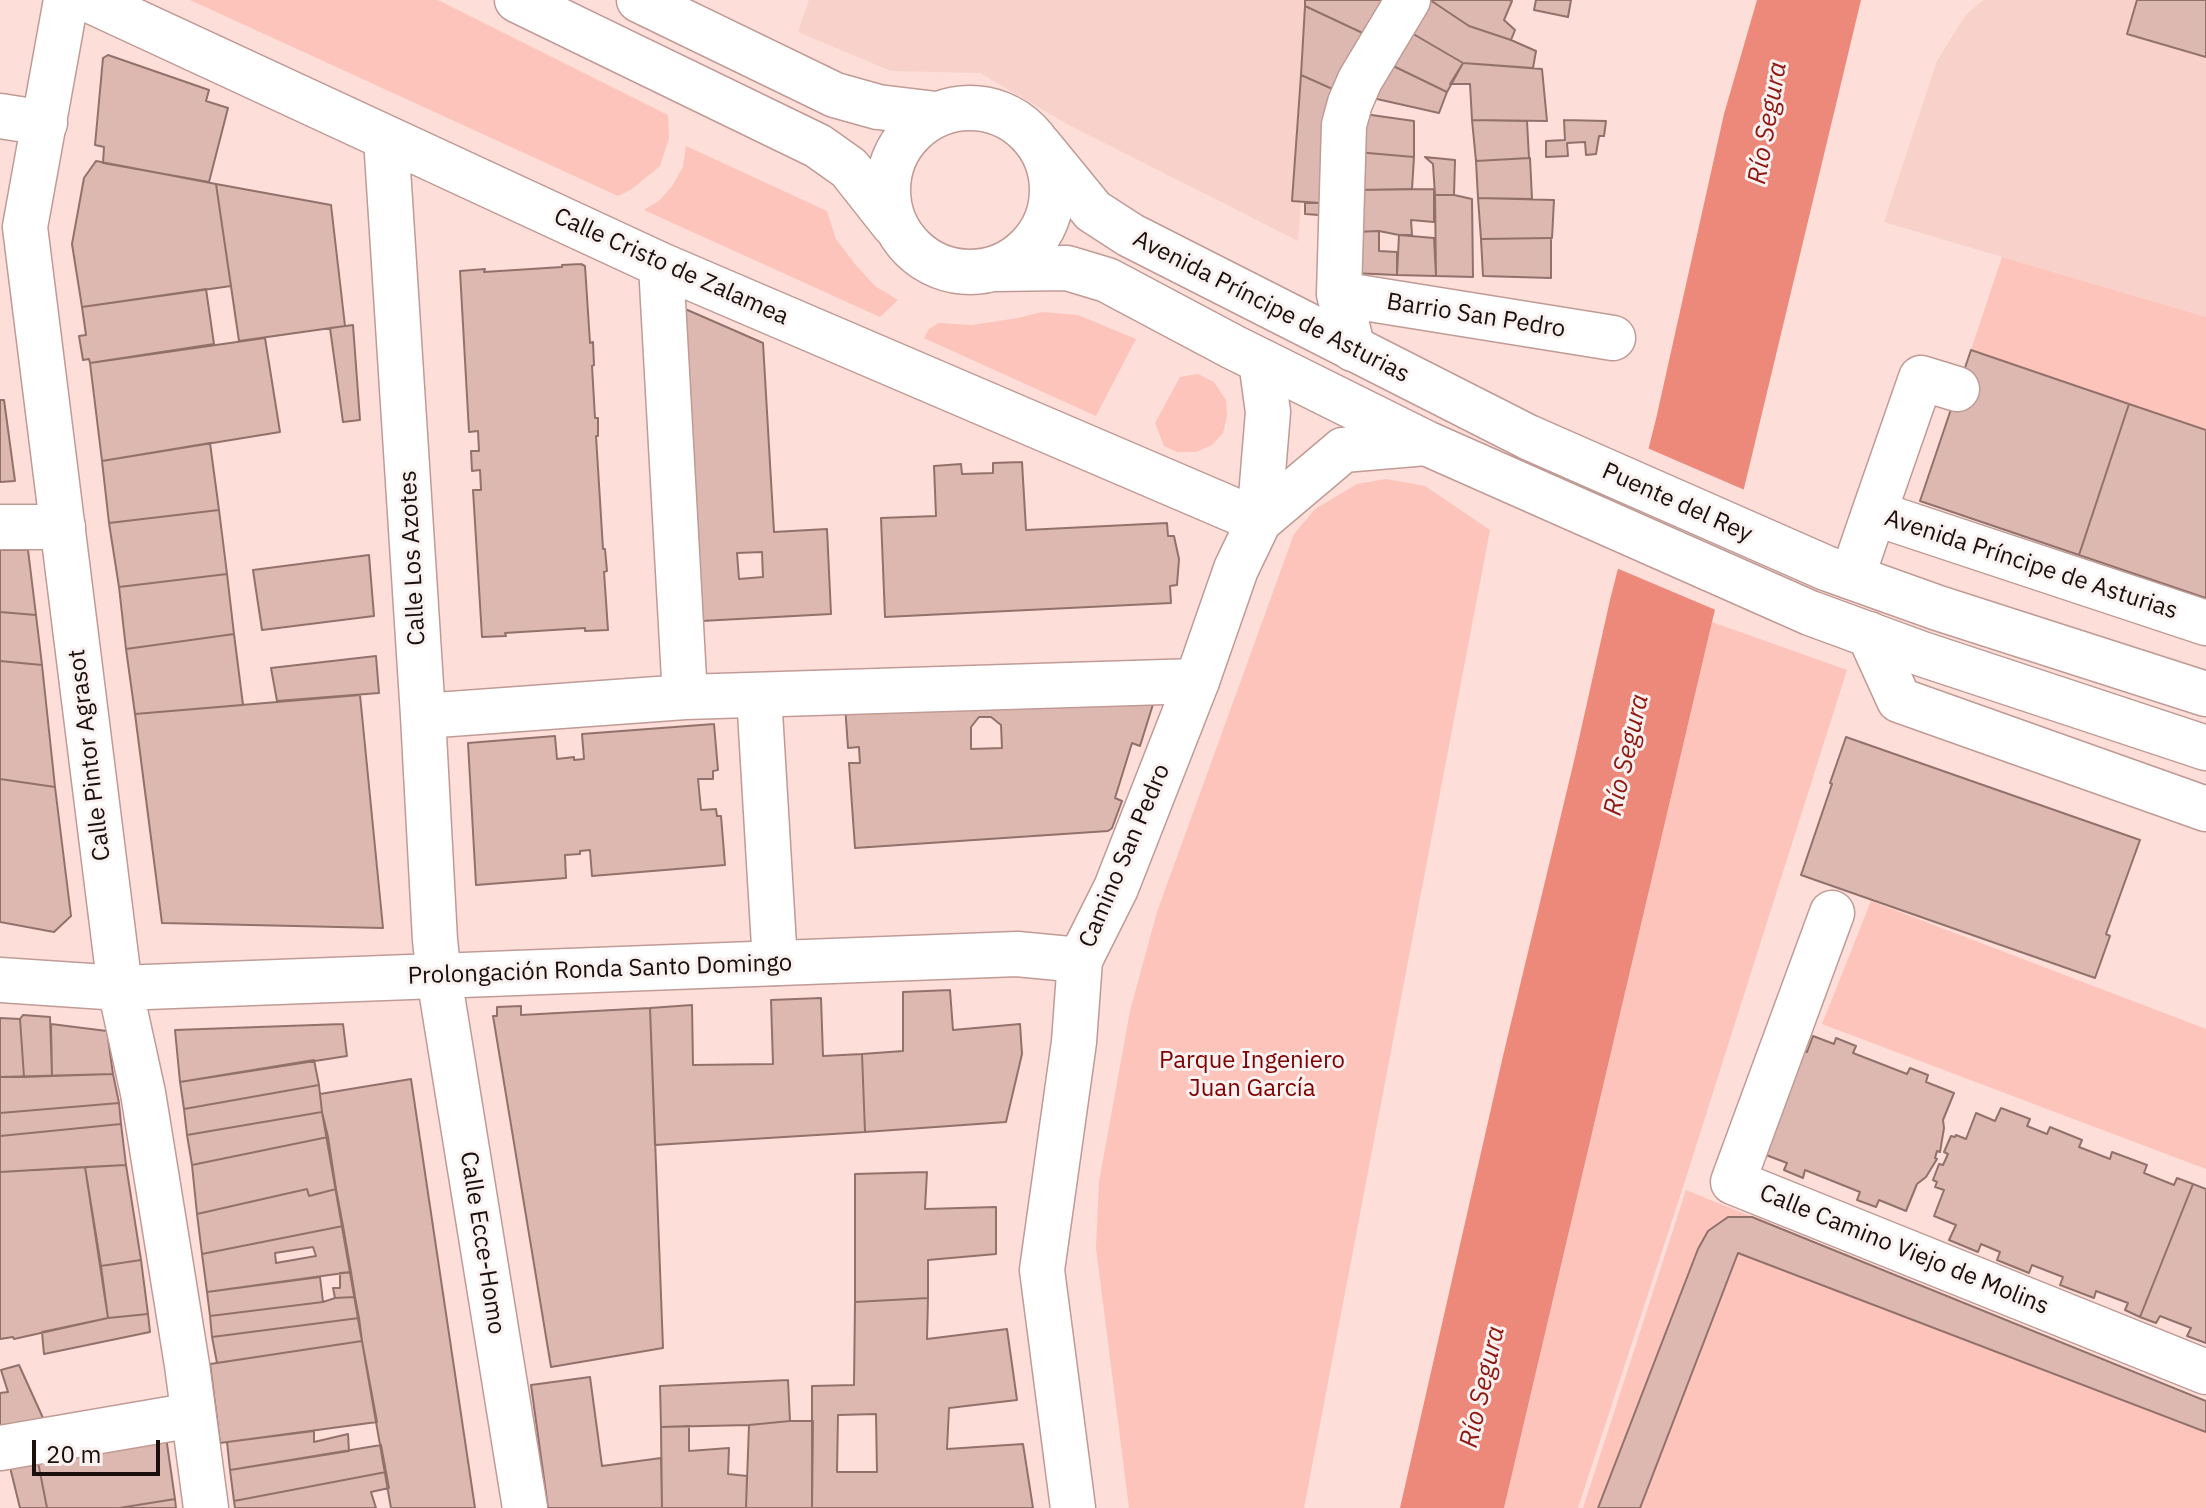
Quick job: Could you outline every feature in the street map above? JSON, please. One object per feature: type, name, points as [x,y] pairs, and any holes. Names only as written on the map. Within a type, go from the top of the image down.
[{"type":"street","name":"Calle Pintor Agrasot","points":[[66,0],[25,227],[120,988],[143,1093],[206,1508]]},
{"type":"street","name":"Calle Cristo de Zalamea","points":[[89,0],[661,265],[1259,521]]},
{"type":"street","points":[[517,0],[818,146],[849,168],[913,250],[937,265],[964,272],[993,269],[1013,260],[1042,229],[1049,208],[1051,187],[1048,165],[1039,145],[1024,128],[1005,115],[971,107],[936,114],[878,107],[835,95],[639,0]]},
{"type":"street","points":[[1353,349],[1339,294],[1344,125],[1360,80],[1408,0]]},
{"type":"street","points":[[896,227],[888,202],[889,175],[898,149],[914,129],[936,114]]},
{"type":"street","points":[[0,116],[45,123]]},
{"type":"street","name":"Calle Los Azotes","points":[[386,138],[439,977]]},
{"type":"street","name":"Avenida Príncipe de Asturias","points":[[1039,145],[1093,211],[1130,235],[1528,437]]},
{"type":"street","points":[[661,265],[685,697]]},
{"type":"street","name":"Avenida Príncipe de Asturias","points":[[993,269],[1067,268],[1107,280],[1426,443],[1513,481]]},
{"type":"street","name":"Barrio San Pedro","points":[[1339,294],[1613,338]]},
{"type":"street","name":"Camino San Pedro","points":[[1073,1508],[1042,1270],[1074,1042],[1080,960],[1116,888],[1197,681],[1236,569],[1259,521],[1268,412],[1261,361]]},
{"type":"street","points":[[1874,513],[1921,378],[1957,389]]},
{"type":"street","name":"Puente del Rey","points":[[1528,437],[1839,573]]},
{"type":"street","points":[[1259,521],[1343,450],[1426,443]]},
{"type":"street","name":"Puente del Rey","points":[[1513,481],[1810,613],[1869,634]]},
{"type":"street","name":"Avenida Príncipe de Asturias","points":[[1839,573],[1874,513],[2206,623]]},
{"type":"street","points":[[0,527],[63,527]]},
{"type":"street","points":[[1839,573],[2206,694]]},
{"type":"street","points":[[1869,634],[2206,748]]},
{"type":"street","points":[[1869,634],[1899,700],[2206,809]]},
{"type":"street","points":[[423,716],[685,697],[1197,681]]},
{"type":"street","points":[[759,695],[775,963]]},
{"type":"street","name":"Calle Camino Viejo de Molins","points":[[1832,913],[1733,1182],[2206,1372]]},
{"type":"street","name":"Prolongación Ronda Santo Domingo","points":[[0,980],[120,988],[1017,954],[1080,960]]},
{"type":"street","name":"Calle Ecce-Homo","points":[[439,977],[525,1508]]},
{"type":"street","points":[[0,1448],[193,1415]]},
{"type":"shaded area","points":[[809,0],[1316,0],[1298,241],[1067,124],[980,73],[891,71],[798,32]]},
{"type":"shaded area","points":[[1983,0],[2206,0],[2206,317],[1884,222],[1937,61],[1965,16]]},
{"type":"green space","points":[[190,0],[438,0],[668,115],[669,138],[660,166],[632,189],[618,196]]},
{"type":"green space","points":[[686,146],[827,211],[836,239],[854,263],[875,286],[898,300],[880,317],[644,210],[660,200],[672,186],[683,167]]},
{"type":"green space","points":[[2002,257],[2206,317],[2206,430],[1971,350]]},
{"type":"green space","points":[[1042,312],[1078,315],[1136,339],[1096,416],[924,338],[929,329],[939,323],[972,325]]},
{"type":"green space","points":[[1198,374],[1214,382],[1226,400],[1227,416],[1223,433],[1212,445],[1196,452],[1177,452],[1164,446],[1155,423],[1180,377]]},
{"type":"green space","name":"Parque Ingeniero Juan García","points":[[1386,479],[1425,486],[1490,530],[1304,1508],[1129,1508],[1096,1248],[1099,1182],[1130,1011],[1157,912],[1294,534],[1315,509],[1357,484]]},
{"type":"green space","points":[[1712,622],[1847,670],[1578,1508],[1504,1508]]},
{"type":"green space","points":[[1871,901],[2206,1029],[2206,1169],[1822,1024]]},
{"type":"green space","points":[[1686,1190],[2206,1401],[2206,1508],[1583,1508]]},
{"type":"water","name":"Río Segura","points":[[1757,0],[1861,0],[1504,1508],[1400,1508],[1610,600],[1656,419],[1724,114]]},
{"type":"pier","points":[[1645,447],[1747,491],[1718,611],[1614,567]]},
{"type":"building","points":[[1305,0],[1390,0],[1369,36],[1305,6]]},
{"type":"building","points":[[1421,0],[1430,0],[1469,26],[1536,51],[1533,68],[1463,63],[1403,28]]},
{"type":"building","points":[[1430,0],[1512,1],[1504,20],[1515,30],[1511,40],[1469,26]]},
{"type":"building","points":[[1536,0],[1571,0],[1568,17],[1534,10]]},
{"type":"building","points":[[2137,0],[2206,0],[2206,57],[2127,34]]},
{"type":"building","points":[[1305,6],[1369,36],[1337,91],[1301,75]]},
{"type":"building","points":[[1403,28],[1463,63],[1447,92],[1385,62]]},
{"type":"building","points":[[108,55],[209,90],[206,101],[228,108],[209,182],[103,163],[104,147],[95,145],[103,58]]},
{"type":"building","points":[[1385,62],[1447,92],[1439,113],[1368,97]]},
{"type":"building","points":[[1463,63],[1542,69],[1547,121],[1472,120],[1470,84],[1450,84]]},
{"type":"building","points":[[1301,75],[1337,91],[1326,202],[1292,201]]},
{"type":"building","points":[[1357,113],[1414,121],[1414,157],[1356,152]]},
{"type":"building","points":[[1472,120],[1527,121],[1529,158],[1476,161]]},
{"type":"building","points":[[1564,120],[1606,121],[1604,136],[1599,136],[1596,154],[1586,155],[1585,142],[1567,143],[1568,156],[1546,157],[1546,141],[1565,140]]},
{"type":"building","points":[[1356,152],[1414,157],[1412,189],[1355,190]]},
{"type":"building","points":[[1425,157],[1455,160],[1454,195],[1435,195],[1433,164]]},
{"type":"building","points":[[1530,158],[1532,199],[1478,198],[1476,161]]},
{"type":"building","points":[[96,161],[216,184],[231,286],[82,307],[72,244],[84,178]]},
{"type":"building","points":[[216,184],[331,205],[345,326],[239,341]]},
{"type":"building","points":[[1434,189],[1434,222],[1411,220],[1412,235],[1354,232],[1355,190]]},
{"type":"building","points":[[1435,195],[1472,199],[1473,277],[1436,276]]},
{"type":"building","points":[[1478,198],[1554,200],[1552,238],[1481,239]]},
{"type":"building","points":[[1305,203],[1320,203],[1319,215],[1305,214]]},
{"type":"building","points":[[1379,231],[1379,251],[1397,252],[1397,275],[1352,273],[1354,232]]},
{"type":"building","points":[[1399,235],[1434,238],[1436,276],[1397,275]]},
{"type":"building","points":[[1551,238],[1551,278],[1483,276],[1481,239]]},
{"type":"building","points":[[585,266],[590,343],[593,342],[608,630],[585,631],[585,628],[482,637],[473,490],[481,490],[480,470],[472,471],[471,451],[479,451],[478,431],[469,432],[460,271]]},
{"type":"building","points":[[206,289],[214,344],[90,363],[89,359],[83,360],[79,336],[86,335],[82,307]]},
{"type":"building","points":[[644,291],[763,343],[774,532],[827,529],[831,614],[664,623]],"holes":[[[762,552],[763,577],[739,579],[737,553]]]},
{"type":"building","points":[[353,325],[360,420],[343,422],[330,328]]},
{"type":"building","points":[[265,338],[280,432],[102,461],[90,363]]},
{"type":"building","points":[[1971,350],[2129,404],[2079,555],[1920,501]]},
{"type":"building","points":[[0,400],[4,400],[15,481],[0,482]]},
{"type":"building","points":[[2129,404],[2206,430],[2206,598],[2079,555]]},
{"type":"building","points":[[210,443],[219,510],[109,523],[102,461]]},
{"type":"building","points":[[1022,462],[1026,530],[1167,523],[1168,536],[1174,536],[1179,559],[1177,585],[1170,586],[1171,603],[885,617],[881,518],[936,516],[934,466],[961,464],[962,474],[993,473],[993,463]]},
{"type":"building","points":[[219,510],[227,574],[119,587],[109,523]]},
{"type":"building","points":[[0,550],[28,550],[36,615],[0,612]]},
{"type":"building","points":[[369,555],[374,616],[262,630],[253,570]]},
{"type":"building","points":[[227,574],[234,634],[126,649],[119,587]]},
{"type":"building","points":[[0,612],[36,615],[42,665],[0,661]]},
{"type":"building","points":[[234,634],[243,705],[135,714],[126,649]]},
{"type":"building","points":[[376,656],[379,693],[277,701],[271,668]]},
{"type":"building","points":[[0,661],[42,665],[55,787],[0,779]]},
{"type":"building","points":[[360,695],[383,928],[162,923],[135,714]]},
{"type":"building","points":[[1154,701],[1140,746],[1132,743],[1115,798],[1122,801],[1108,831],[855,848],[849,763],[860,763],[859,747],[848,748],[845,705]],"holes":[[[979,717],[991,717],[1001,725],[1002,748],[971,749],[971,727]]]},
{"type":"building","points":[[714,724],[718,770],[713,771],[713,779],[698,779],[701,810],[716,809],[717,816],[721,816],[725,865],[592,876],[590,850],[565,855],[566,878],[476,885],[468,743],[555,736],[557,759],[574,757],[574,760],[584,759],[582,734]]},
{"type":"building","points":[[1846,737],[2140,840],[2106,934],[2110,936],[2095,978],[1801,875]]},
{"type":"building","points":[[0,779],[55,787],[71,916],[54,932],[0,922]]},
{"type":"building","points":[[950,990],[953,1030],[1020,1024],[1022,1054],[1006,1122],[865,1132],[862,1054],[903,1051],[903,992]]},
{"type":"building","points":[[821,998],[823,1056],[862,1054],[865,1132],[655,1145],[650,1008],[692,1005],[693,1065],[773,1064],[771,1000]]},
{"type":"building","points":[[521,1006],[521,1015],[650,1008],[663,1348],[551,1367],[493,1016],[497,1016],[497,1007]]},
{"type":"building","points":[[23,1015],[50,1017],[52,1076],[24,1077],[20,1019]]},
{"type":"building","points":[[0,1018],[20,1019],[24,1077],[0,1077]]},
{"type":"building","points":[[51,1024],[107,1031],[113,1074],[52,1076]]},
{"type":"building","points":[[343,1024],[347,1056],[180,1082],[175,1030]]},
{"type":"building","points":[[1813,1036],[1834,1044],[1836,1038],[1856,1046],[1853,1053],[1907,1074],[1910,1068],[1928,1075],[1926,1082],[1954,1093],[1943,1120],[1940,1152],[1937,1151],[1937,1159],[1926,1177],[1917,1184],[1906,1211],[1879,1200],[1876,1207],[1857,1200],[1860,1192],[1805,1170],[1803,1178],[1784,1170],[1787,1163],[1766,1155],[1794,1046],[1807,1052]]},
{"type":"building","points":[[314,1060],[319,1085],[184,1109],[180,1082]]},
{"type":"building","points":[[113,1074],[119,1103],[0,1113],[0,1077]]},
{"type":"building","points":[[411,1079],[475,1508],[391,1508],[322,1112],[320,1094]]},
{"type":"building","points":[[319,1085],[322,1112],[187,1135],[184,1109]]},
{"type":"building","points":[[119,1103],[121,1124],[0,1136],[0,1113]]},
{"type":"building","points":[[2001,1108],[2030,1119],[2027,1126],[2047,1134],[2050,1127],[2082,1140],[2079,1147],[2110,1159],[2112,1152],[2147,1165],[2144,1173],[2174,1185],[2177,1178],[2193,1184],[2140,1317],[2125,1310],[2128,1303],[2096,1291],[2094,1298],[2060,1285],[2063,1277],[2032,1265],[2029,1273],[1997,1260],[2000,1252],[1981,1244],[1978,1252],[1949,1240],[1956,1225],[1934,1216],[1944,1190],[1935,1187],[1937,1182],[1933,1180],[1939,1164],[1943,1165],[1948,1154],[1944,1152],[1951,1136],[1966,1139],[1976,1113],[1995,1121]]},
{"type":"building","points":[[322,1112],[328,1137],[192,1165],[187,1135]]},
{"type":"building","points":[[121,1124],[126,1165],[0,1172],[0,1136]]},
{"type":"building","points":[[328,1137],[336,1189],[309,1196],[307,1189],[197,1214],[192,1165]]},
{"type":"building","points":[[126,1165],[141,1260],[101,1266],[85,1167]]},
{"type":"building","points":[[85,1167],[108,1318],[14,1339],[0,1339],[0,1172]]},
{"type":"building","points":[[927,1172],[925,1209],[996,1207],[996,1254],[928,1260],[928,1298],[855,1302],[855,1174]]},
{"type":"building","points":[[2193,1184],[2206,1189],[2206,1343],[2187,1336],[2191,1328],[2160,1316],[2156,1323],[2140,1317]]},
{"type":"building","points":[[307,1189],[309,1196],[336,1189],[343,1226],[202,1254],[197,1214]]},
{"type":"building","points":[[1728,1217],[1752,1217],[2206,1401],[2206,1432],[1738,1253],[1640,1508],[1598,1508],[1698,1249],[1708,1231]]},
{"type":"building","points":[[343,1226],[351,1272],[207,1292],[202,1254]],"holes":[[[313,1247],[316,1256],[276,1263],[275,1253]]]},
{"type":"building","points":[[141,1260],[148,1314],[108,1318],[101,1266]]},
{"type":"building","points":[[351,1272],[355,1297],[335,1298],[333,1288],[340,1288],[340,1273]]},
{"type":"building","points":[[320,1277],[323,1302],[210,1316],[207,1292]]},
{"type":"building","points":[[355,1297],[359,1318],[212,1337],[210,1316]]},
{"type":"building","points":[[928,1298],[927,1339],[1007,1329],[1017,1400],[949,1408],[947,1449],[1023,1444],[1033,1508],[812,1508],[812,1386],[854,1385],[855,1302]],"holes":[[[876,1414],[877,1472],[837,1472],[838,1415]]]},
{"type":"building","points":[[148,1314],[150,1332],[44,1354],[42,1332],[108,1318]]},
{"type":"building","points":[[359,1318],[362,1341],[217,1363],[212,1337]]},
{"type":"building","points":[[362,1341],[377,1422],[220,1443],[210,1364]]},
{"type":"building","points":[[19,1365],[48,1429],[0,1437],[0,1393],[8,1392],[1,1370]]},
{"type":"building","points":[[590,1377],[602,1466],[661,1458],[662,1508],[548,1508],[531,1385]]},
{"type":"building","points":[[788,1380],[790,1421],[661,1427],[660,1386]]},
{"type":"building","points":[[813,1421],[812,1508],[746,1508],[749,1425]]},
{"type":"building","points":[[689,1426],[689,1451],[729,1448],[728,1474],[747,1476],[746,1508],[662,1508],[661,1427]]},
{"type":"building","points":[[165,1430],[175,1499],[119,1508],[47,1508],[36,1452]]},
{"type":"building","points":[[314,1431],[314,1442],[348,1434],[349,1451],[230,1470],[227,1442]]},
{"type":"building","points":[[381,1445],[386,1472],[234,1501],[230,1470]]},
{"type":"building","points":[[36,1452],[47,1508],[20,1508],[7,1455]]},
{"type":"building","points":[[386,1472],[389,1488],[371,1492],[376,1508],[235,1508],[234,1501]]},
{"type":"building","points":[[175,1499],[176,1508],[119,1508]]}]
